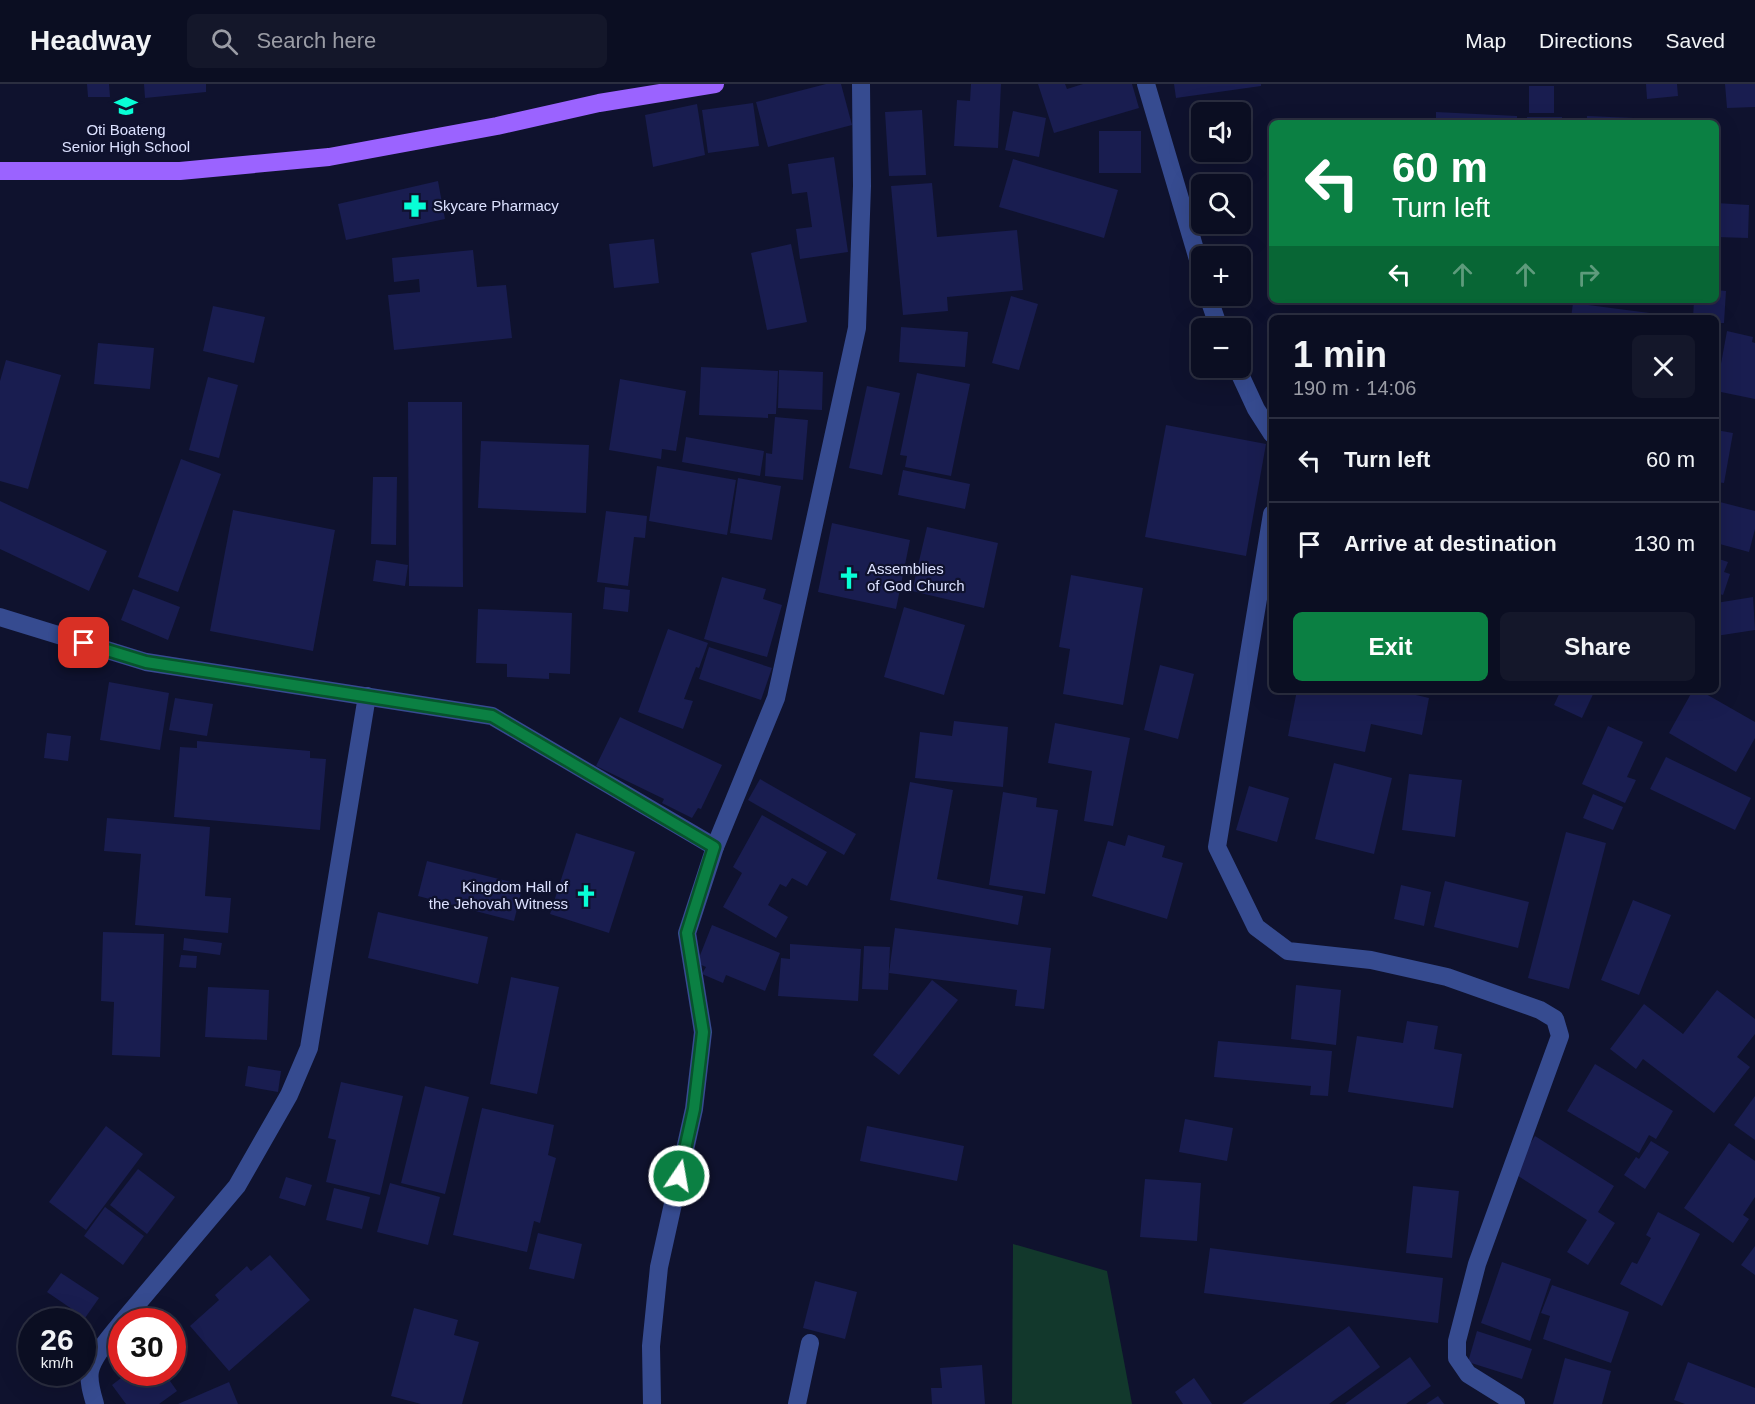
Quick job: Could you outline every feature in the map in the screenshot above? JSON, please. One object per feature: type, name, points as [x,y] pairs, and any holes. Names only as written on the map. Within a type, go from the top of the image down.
[{"type":"main road","points":[[0,171],[180,171],[329,157],[497,126],[599,103],[715,84]]},
{"type":"street","points":[[652,1404],[651,1346],[660,1267],[694,1109],[703,1032],[687,933],[714,847],[776,698],[857,328],[862,186],[861,84]]},
{"type":"street","points":[[1146,84],[1194,246]]},
{"type":"street","points":[[1242,378],[1256,410],[1269,430]]},
{"type":"street","points":[[1269,532],[1216,847],[1256,927],[1288,951],[1371,960],[1447,977],[1540,1010],[1555,1019],[1560,1036],[1477,1264],[1457,1341],[1457,1358],[1468,1374],[1516,1404]]},
{"type":"street","points":[[0,617],[146,662],[492,716],[714,847]]},
{"type":"street","points":[[134,1308],[237,1186],[289,1095],[309,1048],[367,696]]},
{"type":"street","points":[[95,1404],[91,1392],[90,1371],[108,1338]]},
{"type":"street","points":[[796,1404],[810,1343]]},
{"type":"green space","points":[[1013,1244],[1107,1271],[1132,1404],[1012,1404]]},
{"type":"building","points":[[87,84],[109,84],[110,97],[88,97]]},
{"type":"building","points":[[144,84],[206,84],[206,92],[145,98]]},
{"type":"building","points":[[826,84],[841,84],[852,125],[768,147],[756,102]]},
{"type":"building","points":[[971,84],[1001,84],[998,148],[954,146],[957,100],[970,101]]},
{"type":"building","points":[[1038,84],[1065,84],[1067,89],[1083,84],[1132,84],[1139,108],[1054,133]]},
{"type":"building","points":[[1174,84],[1261,84],[1261,86],[1176,98]]},
{"type":"building","points":[[1646,84],[1677,84],[1678,96],[1647,99]]},
{"type":"building","points":[[1725,84],[1755,84],[1755,107],[1727,108]]},
{"type":"building","points":[[1529,86],[1554,86],[1554,113],[1529,113]]},
{"type":"building","points":[[753,103],[759,146],[708,153],[702,110]]},
{"type":"building","points":[[697,104],[705,155],[653,167],[645,115]]},
{"type":"building","points":[[922,110],[926,175],[889,176],[885,112]]},
{"type":"building","points":[[1013,111],[1046,118],[1039,157],[1005,150]]},
{"type":"building","points":[[1436,112],[1517,116],[1517,120],[1436,120]]},
{"type":"building","points":[[1587,116],[1634,118],[1634,120],[1587,120]]},
{"type":"building","points":[[1527,117],[1562,117],[1562,120],[1527,120]]},
{"type":"building","points":[[1099,131],[1141,131],[1141,173],[1099,173]]},
{"type":"building","points":[[834,157],[848,252],[800,259],[796,229],[812,227],[807,192],[792,194],[788,164]]},
{"type":"building","points":[[1013,159],[1118,190],[1104,238],[999,207]]},
{"type":"building","points":[[438,181],[445,219],[346,240],[338,204]]},
{"type":"building","points":[[932,183],[937,237],[1017,230],[1023,290],[947,297],[948,311],[903,315],[891,186]]},
{"type":"building","points":[[1719,203],[1749,205],[1748,238],[1719,237]]},
{"type":"building","points":[[654,239],[659,283],[614,288],[609,244]]},
{"type":"building","points":[[791,244],[807,322],[767,330],[751,253]]},
{"type":"building","points":[[473,250],[477,287],[506,285],[512,338],[394,350],[388,295],[420,292],[419,279],[394,282],[392,258]]},
{"type":"building","points":[[1719,290],[1726,291],[1724,323],[1719,323],[1719,315],[1693,315],[1694,303],[1719,303]]},
{"type":"building","points":[[1011,296],[1038,304],[1019,370],[992,363]]},
{"type":"building","points":[[1573,303],[1665,315],[1571,315]]},
{"type":"building","points":[[213,306],[265,317],[254,363],[203,351]]},
{"type":"building","points":[[901,327],[968,332],[965,367],[899,362]]},
{"type":"building","points":[[1727,331],[1753,337],[1752,342],[1755,343],[1755,399],[1719,392],[1719,375]]},
{"type":"building","points":[[98,343],[154,348],[150,389],[94,384]]},
{"type":"building","points":[[6,360],[61,375],[28,489],[0,481],[0,381]]},
{"type":"building","points":[[701,367],[778,371],[776,414],[768,414],[768,418],[699,415]]},
{"type":"building","points":[[779,370],[823,372],[822,410],[778,408]]},
{"type":"building","points":[[917,373],[970,384],[951,476],[905,467],[907,456],[900,455]]},
{"type":"building","points":[[208,377],[238,385],[219,458],[189,450]]},
{"type":"building","points":[[620,379],[686,391],[676,451],[662,449],[661,459],[609,450]]},
{"type":"building","points":[[867,386],[900,393],[882,475],[849,468]]},
{"type":"building","points":[[408,402],[462,402],[463,587],[409,586]]},
{"type":"building","points":[[775,417],[808,420],[803,480],[765,476],[766,453],[772,454]]},
{"type":"building","points":[[1166,425],[1266,444],[1246,556],[1145,537]]},
{"type":"building","points":[[1719,431],[1733,433],[1724,483],[1719,482]]},
{"type":"building","points":[[686,437],[764,451],[760,476],[682,462]]},
{"type":"building","points":[[481,441],[589,445],[586,513],[478,508]]},
{"type":"building","points":[[181,459],[221,474],[178,592],[138,577]]},
{"type":"building","points":[[657,466],[736,480],[727,535],[649,521]]},
{"type":"building","points":[[903,470],[970,484],[965,509],[898,495]]},
{"type":"building","points":[[373,477],[397,477],[396,545],[371,544]]},
{"type":"building","points":[[738,478],[781,486],[772,540],[730,533]]},
{"type":"building","points":[[0,501],[107,551],[89,591],[0,549]]},
{"type":"building","points":[[1719,502],[1755,511],[1755,529],[1749,552],[1719,544]]},
{"type":"building","points":[[233,510],[335,530],[313,651],[210,631]]},
{"type":"building","points":[[606,511],[647,516],[645,538],[634,537],[628,586],[597,582]]},
{"type":"building","points":[[832,523],[910,540],[896,609],[818,592]]},
{"type":"building","points":[[927,527],[998,543],[984,608],[912,591]]},
{"type":"building","points":[[1719,559],[1728,562],[1724,572],[1730,574],[1723,595],[1719,594]]},
{"type":"building","points":[[376,560],[408,565],[405,586],[373,581]]},
{"type":"building","points":[[1071,575],[1143,588],[1123,705],[1063,694],[1070,649],[1059,647]]},
{"type":"building","points":[[722,577],[766,589],[763,599],[782,605],[767,657],[704,639]]},
{"type":"building","points":[[605,587],[630,590],[628,612],[603,609]]},
{"type":"building","points":[[133,589],[180,607],[168,640],[121,620]]},
{"type":"building","points":[[1753,597],[1755,630],[1719,636],[1719,603]]},
{"type":"building","points":[[904,607],[965,625],[944,695],[884,677]]},
{"type":"building","points":[[478,609],[572,613],[570,674],[549,673],[549,679],[507,677],[507,664],[476,663]]},
{"type":"building","points":[[668,629],[708,643],[684,699],[693,701],[683,729],[638,712]]},
{"type":"building","points":[[709,647],[772,668],[761,700],[699,679]]},
{"type":"building","points":[[1160,665],[1194,674],[1178,739],[1144,730]]},
{"type":"building","points":[[109,682],[169,693],[160,750],[100,740]]},
{"type":"building","points":[[1296,693],[1407,693],[1429,698],[1422,735],[1371,724],[1365,752],[1288,736]]},
{"type":"building","points":[[1560,693],[1594,693],[1582,718],[1554,705]]},
{"type":"building","points":[[1691,693],[1704,693],[1755,722],[1755,738],[1736,772],[1669,733]]},
{"type":"building","points":[[175,698],[213,704],[207,736],[169,730]]},
{"type":"building","points":[[620,717],[722,765],[701,809],[698,808],[692,818],[662,803],[664,799],[596,766]]},
{"type":"building","points":[[954,721],[1008,727],[1003,787],[915,778],[920,732],[952,736]]},
{"type":"building","points":[[1055,723],[1130,738],[1113,826],[1084,821],[1092,771],[1048,763]]},
{"type":"building","points":[[1608,726],[1643,742],[1627,777],[1636,780],[1625,803],[1582,784]]},
{"type":"building","points":[[47,733],[71,736],[68,761],[44,758]]},
{"type":"building","points":[[197,741],[310,751],[310,758],[326,759],[320,830],[174,817],[180,747],[197,748]]},
{"type":"building","points":[[1666,757],[1751,798],[1735,830],[1650,789]]},
{"type":"building","points":[[1334,763],[1392,778],[1374,854],[1315,839]]},
{"type":"building","points":[[1409,774],[1462,780],[1455,837],[1402,830]]},
{"type":"building","points":[[760,779],[856,834],[844,855],[748,800]]},
{"type":"building","points":[[910,782],[953,790],[937,879],[1023,896],[1018,925],[890,900]]},
{"type":"building","points":[[1249,786],[1289,798],[1277,842],[1236,830]]},
{"type":"building","points":[[1003,792],[1037,798],[1036,807],[1058,810],[1045,894],[989,885]]},
{"type":"building","points":[[1593,794],[1623,807],[1613,830],[1583,818]]},
{"type":"building","points":[[762,815],[827,852],[807,886],[792,878],[786,887],[780,884],[768,905],[788,917],[776,938],[723,907],[742,873],[733,867]]},
{"type":"building","points":[[107,818],[210,827],[205,896],[231,898],[228,933],[135,925],[141,854],[104,851]]},
{"type":"building","points":[[1566,832],[1606,843],[1569,989],[1528,978]]},
{"type":"building","points":[[576,833],[635,852],[609,933],[550,914]]},
{"type":"building","points":[[1128,835],[1165,846],[1162,857],[1183,863],[1167,919],[1092,896],[1108,841],[1125,846]]},
{"type":"building","points":[[427,861],[523,885],[514,921],[418,896]]},
{"type":"building","points":[[1445,881],[1529,902],[1518,948],[1434,927]]},
{"type":"building","points":[[1401,885],[1431,892],[1424,926],[1394,919]]},
{"type":"building","points":[[1633,900],[1671,915],[1639,995],[1601,980]]},
{"type":"building","points":[[378,912],[488,937],[478,984],[368,958]]},
{"type":"building","points":[[712,925],[780,953],[765,991],[726,975],[723,983],[702,974],[706,967],[697,963]]},
{"type":"building","points":[[895,928],[1051,948],[1044,1009],[1015,1006],[1017,990],[889,973]]},
{"type":"building","points":[[103,932],[164,934],[160,1057],[112,1055],[114,1002],[101,1001]]},
{"type":"building","points":[[184,938],[222,943],[220,955],[183,950]]},
{"type":"building","points":[[790,944],[861,949],[858,1001],[778,996],[781,958],[790,959]]},
{"type":"building","points":[[864,946],[890,947],[888,990],[862,989]]},
{"type":"building","points":[[181,955],[197,956],[196,968],[179,967]]},
{"type":"building","points":[[511,977],[559,987],[537,1094],[490,1084]]},
{"type":"building","points":[[932,980],[958,1000],[899,1075],[873,1055]]},
{"type":"building","points":[[1296,985],[1341,990],[1336,1045],[1291,1039]]},
{"type":"building","points":[[208,987],[269,990],[267,1040],[205,1037]]},
{"type":"building","points":[[1717,990],[1755,1019],[1755,1034],[1737,1057],[1750,1067],[1714,1113],[1643,1059],[1636,1069],[1610,1049],[1644,1004],[1683,1034]]},
{"type":"building","points":[[1407,1021],[1438,1026],[1434,1049],[1462,1054],[1453,1108],[1348,1092],[1357,1036],[1403,1043]]},
{"type":"building","points":[[1218,1041],[1332,1051],[1328,1096],[1310,1095],[1311,1086],[1214,1077]]},
{"type":"building","points":[[1595,1064],[1673,1111],[1656,1139],[1649,1135],[1639,1153],[1567,1111]]},
{"type":"building","points":[[248,1066],[281,1071],[278,1092],[245,1086]]},
{"type":"building","points":[[341,1082],[403,1096],[380,1195],[326,1182],[336,1140],[328,1138]]},
{"type":"building","points":[[425,1086],[469,1097],[445,1194],[401,1183]]},
{"type":"building","points":[[1755,1096],[1755,1140],[1734,1125]]},
{"type":"building","points":[[482,1108],[554,1125],[548,1155],[556,1158],[540,1223],[534,1221],[527,1252],[453,1235]]},
{"type":"building","points":[[1185,1119],[1233,1128],[1227,1161],[1179,1152]]},
{"type":"building","points":[[106,1126],[143,1154],[86,1230],[49,1202]]},
{"type":"building","points":[[867,1126],[964,1146],[957,1181],[860,1161]]},
{"type":"building","points":[[1535,1136],[1614,1186],[1598,1212],[1615,1223],[1588,1265],[1567,1252],[1587,1220],[1512,1172]]},
{"type":"building","points":[[1651,1141],[1669,1152],[1645,1189],[1624,1175]]},
{"type":"building","points":[[1729,1143],[1755,1161],[1755,1197],[1743,1215],[1749,1219],[1733,1243],[1684,1208]]},
{"type":"building","points":[[138,1169],[175,1197],[147,1234],[110,1205]]},
{"type":"building","points":[[286,1177],[312,1185],[305,1206],[279,1198]]},
{"type":"building","points":[[1145,1179],[1201,1183],[1197,1241],[1140,1237]]},
{"type":"building","points":[[390,1183],[440,1197],[428,1245],[377,1232]]},
{"type":"building","points":[[1413,1186],[1459,1191],[1452,1258],[1406,1253]]},
{"type":"building","points":[[334,1188],[370,1197],[362,1229],[326,1220]]},
{"type":"building","points":[[105,1207],[144,1236],[123,1265],[84,1236]]},
{"type":"building","points":[[1658,1212],[1700,1234],[1662,1306],[1620,1284],[1632,1262],[1637,1264],[1651,1238],[1646,1235]]},
{"type":"building","points":[[538,1233],[582,1244],[574,1279],[529,1269]]},
{"type":"building","points":[[1755,1246],[1755,1275],[1741,1265]]},
{"type":"building","points":[[1210,1248],[1443,1278],[1438,1323],[1204,1293]]},
{"type":"building","points":[[270,1255],[310,1300],[229,1371],[190,1326],[219,1300],[215,1295],[247,1266],[251,1271]]},
{"type":"building","points":[[1502,1262],[1551,1279],[1530,1341],[1481,1323]]},
{"type":"building","points":[[61,1273],[99,1298],[92,1308],[70,1308],[47,1292]]},
{"type":"building","points":[[815,1281],[857,1292],[845,1339],[803,1328]]},
{"type":"building","points":[[1552,1285],[1629,1312],[1611,1363],[1543,1339],[1550,1316],[1541,1313]]},
{"type":"building","points":[[414,1308],[458,1320],[454,1335],[479,1342],[462,1404],[421,1404],[391,1396]]},
{"type":"building","points":[[1349,1326],[1380,1367],[1329,1404],[1242,1404]]},
{"type":"building","points":[[1477,1331],[1532,1349],[1522,1379],[1468,1362]]},
{"type":"building","points":[[1410,1357],[1431,1386],[1406,1404],[1345,1404]]},
{"type":"building","points":[[1565,1358],[1611,1371],[1602,1404],[1553,1404]]},
{"type":"building","points":[[1688,1362],[1755,1388],[1755,1404],[1685,1404],[1674,1400]]},
{"type":"building","points":[[982,1365],[985,1404],[932,1404],[931,1388],[942,1388],[940,1368]]},
{"type":"building","points":[[1194,1378],[1212,1404],[1183,1404],[1175,1392]]},
{"type":"building","points":[[229,1382],[238,1404],[178,1404]]},
{"type":"building","points":[[113,1386],[173,1386],[177,1391],[159,1404],[126,1404]]},
{"type":"building","points":[[1438,1396],[1444,1404],[1426,1404]]},
{"type":"place","name":"Oti Boateng Senior High School","points":[[126,106]]},
{"type":"place","name":"Skycare Pharmacy","points":[[415,206]]},
{"type":"place","name":"Assemblies of God Church","points":[[849,578]]},
{"type":"place","name":"Kingdom Hall of the Jehovah Witness","points":[[586,896]]},
{"type":"route","points":[[84,643],[146,662],[492,716],[714,847],[687,933],[703,1032],[694,1109],[679,1176]]}]
